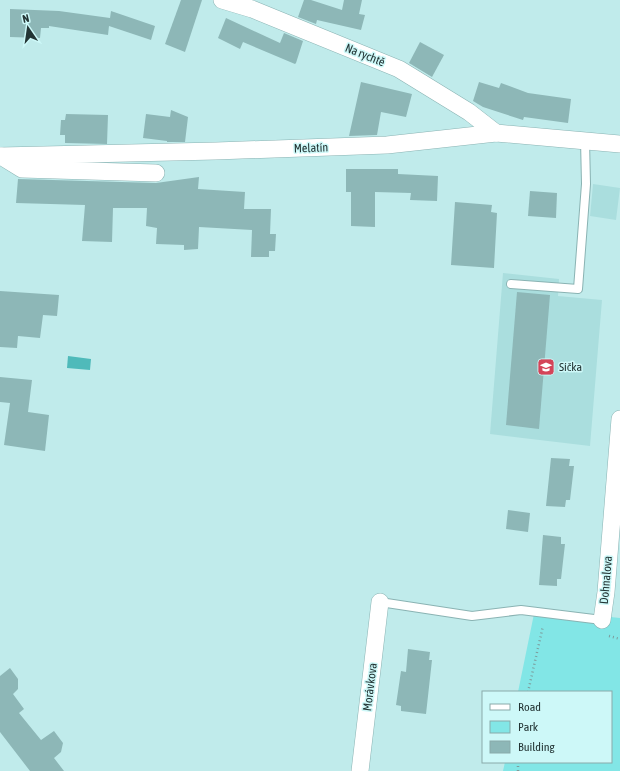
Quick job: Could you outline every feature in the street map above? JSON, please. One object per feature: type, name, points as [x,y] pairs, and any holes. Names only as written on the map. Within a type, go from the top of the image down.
[{"type":"street","name":"Na rychtě","points":[[222,0],[252,9],[399,68],[469,112],[496,133]]},
{"type":"street","name":"Melatín","points":[[1,156],[387,145],[496,133],[620,144]]},
{"type":"street","name":"Melatín","points":[[1,156],[22,169],[156,173]]},
{"type":"street","name":"Dohnalova","points":[[602,620],[606,592],[611,515],[620,419]]},
{"type":"street","name":"Morávkova","points":[[360,771],[380,602]]},
{"type":"lane","points":[[511,284],[578,289],[586,184],[586,140]]},
{"type":"lane","points":[[380,602],[472,616],[521,610],[602,620]]},
{"type":"path","points":[[528,691],[546,613]]},
{"type":"shaded area","points":[[593,184],[620,188],[616,220],[590,216]]},
{"type":"shaded area","name":"Síčka","points":[[503,273],[559,279],[558,296],[602,300],[590,446],[490,434]]},
{"type":"shaded area","points":[[68,356],[91,359],[90,370],[67,368]]},
{"type":"green space","points":[[535,609],[620,618],[620,771],[503,771],[505,763],[612,763],[612,691],[518,691]]},
{"type":"building","points":[[181,0],[202,0],[185,52],[165,44]]},
{"type":"building","points":[[304,0],[311,0],[342,10],[344,0],[362,0],[359,14],[365,15],[361,30],[317,20],[316,24],[298,17]]},
{"type":"building","points":[[10,9],[59,11],[110,18],[111,11],[155,26],[151,40],[109,26],[108,35],[49,26],[49,28],[41,28],[40,38],[10,37]]},
{"type":"building","points":[[226,18],[280,43],[284,33],[303,41],[296,63],[295,64],[243,42],[240,49],[218,38]]},
{"type":"building","points":[[420,42],[444,55],[432,77],[409,63]]},
{"type":"building","points":[[361,82],[412,94],[406,117],[381,112],[377,135],[349,136]]},
{"type":"building","points":[[479,82],[499,88],[501,83],[528,93],[571,99],[568,123],[524,117],[523,120],[483,107],[473,101]]},
{"type":"building","points":[[171,110],[188,117],[185,142],[167,142],[143,138],[146,114],[170,117]]},
{"type":"building","points":[[66,114],[108,115],[107,144],[65,143],[65,135],[60,135],[61,120],[65,120]]},
{"type":"building","points":[[346,169],[398,169],[398,174],[438,176],[437,201],[410,200],[411,193],[375,192],[375,227],[351,226],[351,192],[346,192]]},
{"type":"building","points":[[199,177],[198,189],[245,192],[244,209],[271,209],[270,234],[276,234],[275,251],[269,251],[269,257],[251,257],[252,230],[199,227],[198,249],[184,250],[184,245],[156,244],[157,228],[146,226],[147,208],[113,208],[112,242],[82,241],[85,205],[16,203],[18,179],[156,183]]},
{"type":"building","points":[[530,191],[557,193],[556,218],[528,216]]},
{"type":"building","points":[[455,202],[492,205],[491,212],[497,213],[494,268],[451,265]]},
{"type":"building","points":[[0,291],[59,295],[57,316],[43,315],[40,338],[18,336],[17,348],[0,347]]},
{"type":"building","points":[[517,292],[550,295],[539,429],[506,425]]},
{"type":"building","points":[[0,377],[32,380],[28,412],[49,415],[45,451],[4,445],[10,403],[0,402]]},
{"type":"building","points":[[551,458],[570,459],[569,466],[574,466],[570,500],[566,500],[565,507],[546,506]]},
{"type":"building","points":[[508,510],[530,513],[528,532],[506,529]]},
{"type":"building","points":[[543,535],[561,537],[561,544],[565,544],[561,579],[557,579],[557,586],[539,585]]},
{"type":"building","points":[[408,649],[430,652],[429,660],[432,660],[426,714],[401,711],[401,706],[396,705],[401,671],[406,672]]},
{"type":"building","points":[[10,668],[18,679],[18,689],[13,694],[24,709],[19,713],[41,740],[54,731],[63,743],[61,752],[54,758],[64,771],[30,771],[0,732],[0,676]]},
{"type":"place","name":"Síčka","points":[[546,367]]}]
